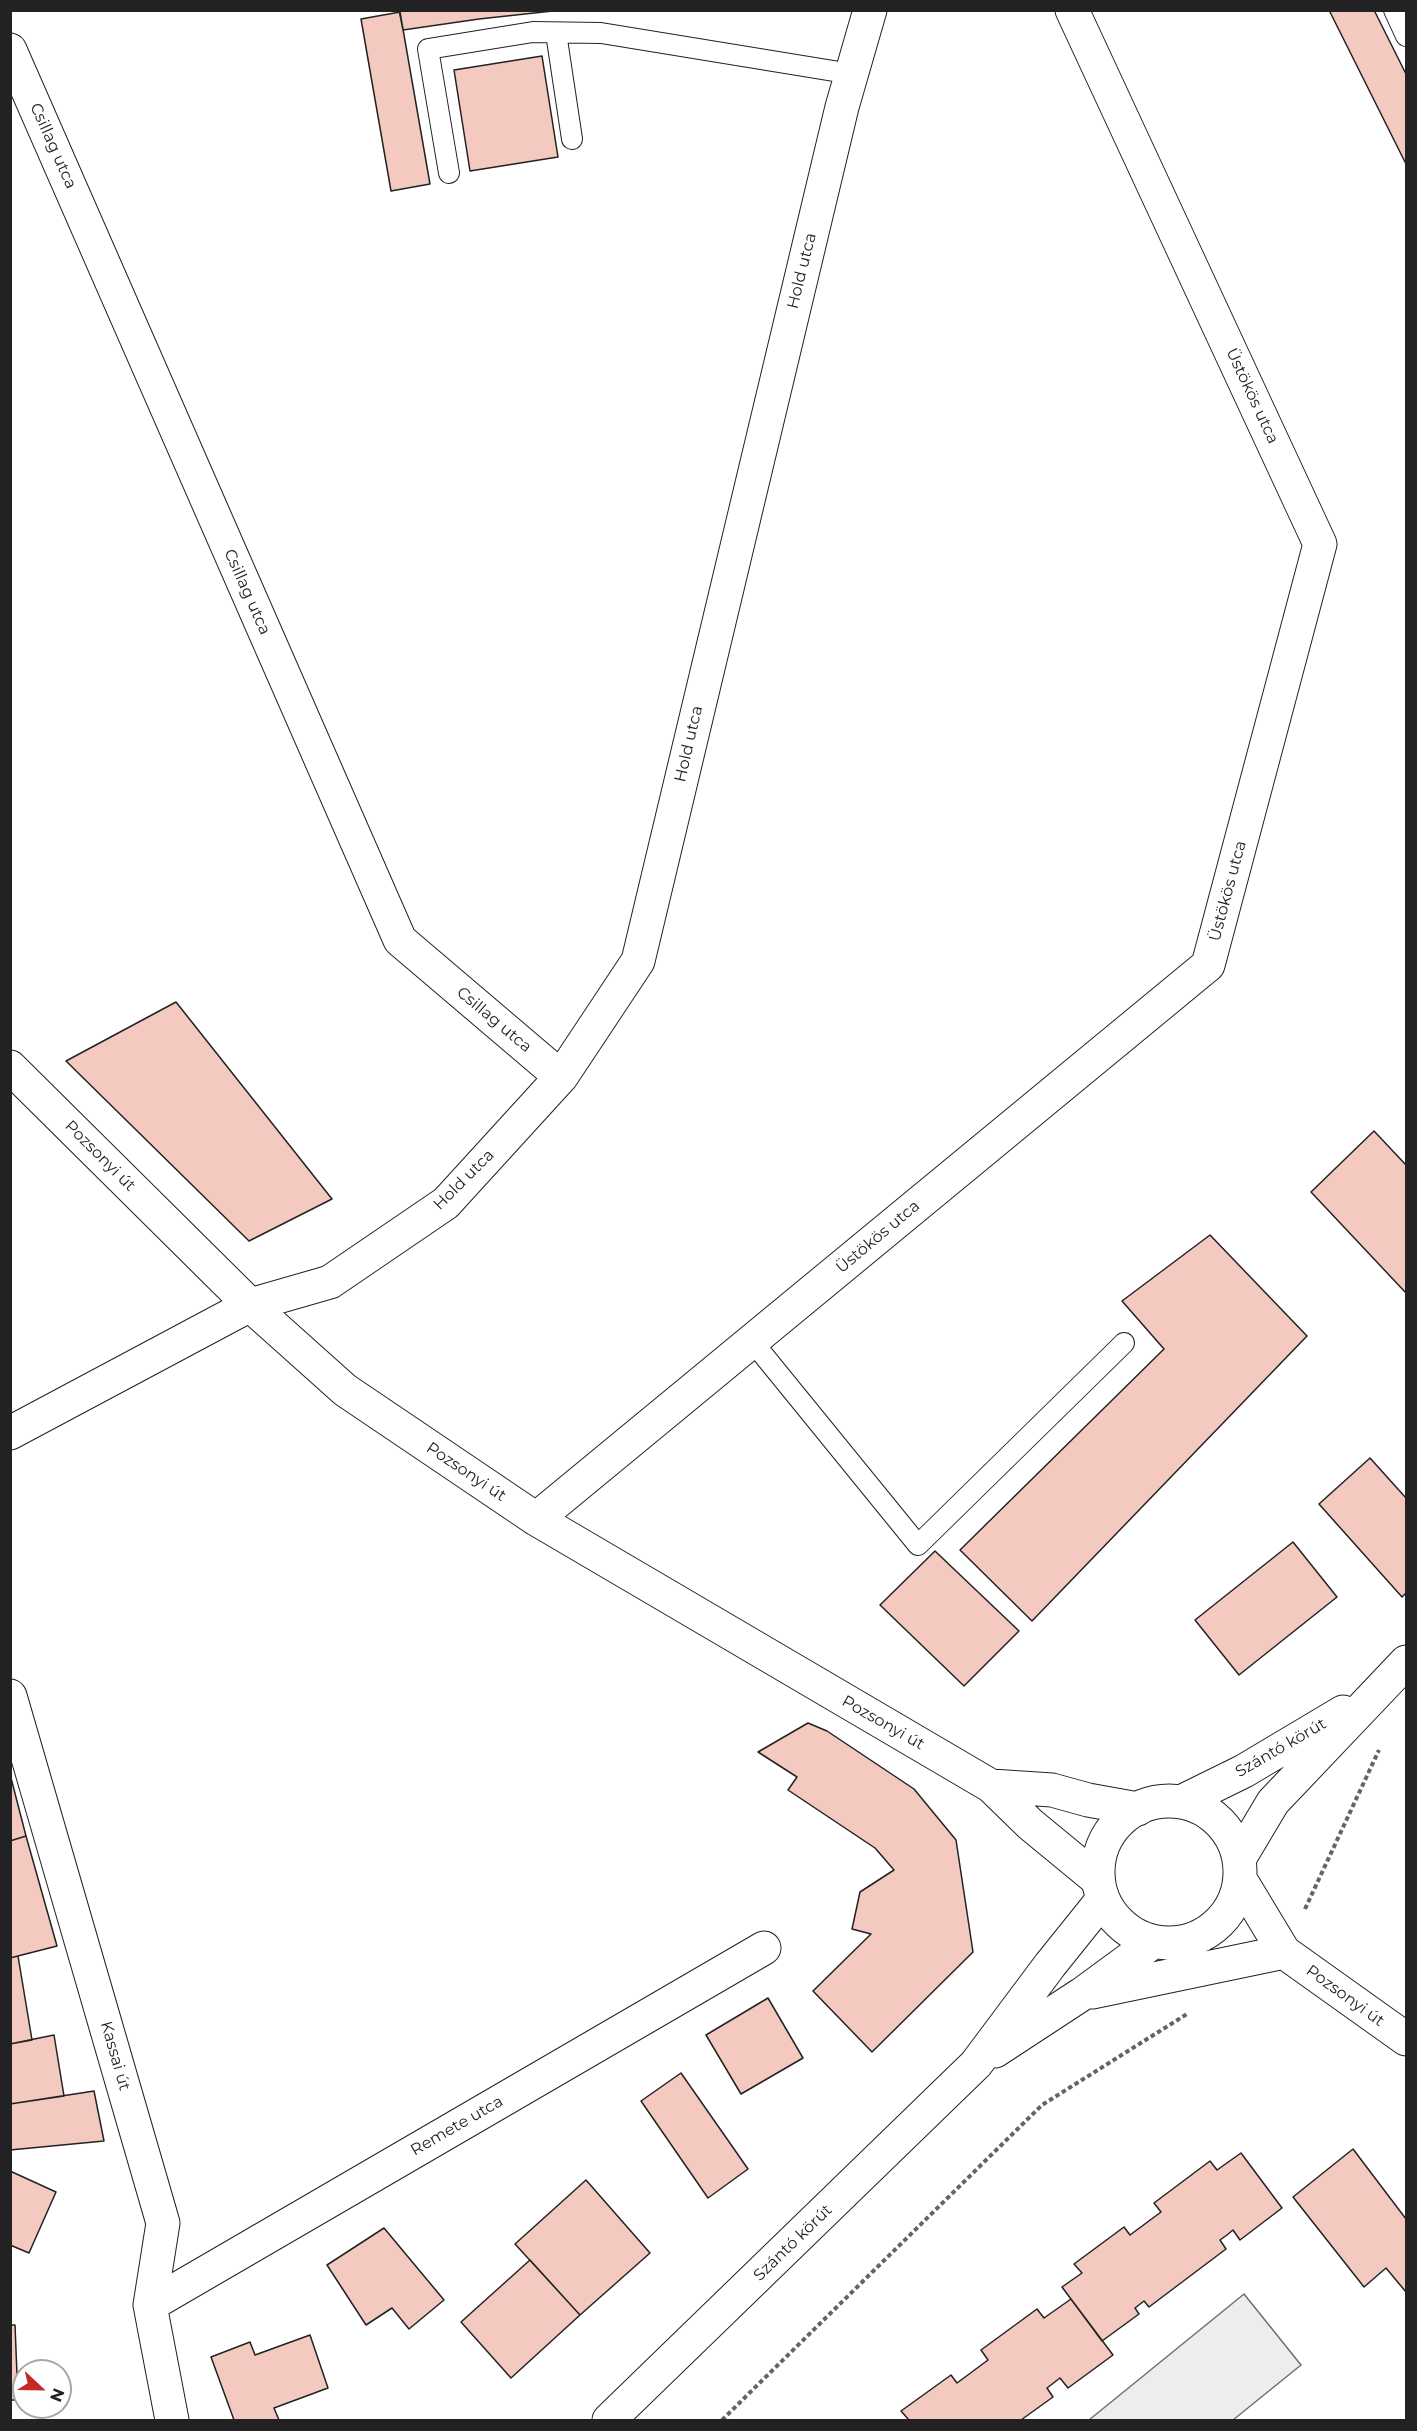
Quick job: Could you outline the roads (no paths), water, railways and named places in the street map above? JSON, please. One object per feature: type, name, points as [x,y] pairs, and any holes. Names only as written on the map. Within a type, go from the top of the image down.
[{"type":"street","name":"Hold utca","points":[[10,1433],[250,1305],[330,1282],[446,1203],[561,1077],[638,961],[762,437],[870,10]]},
{"type":"street","name":"Üstökös utca","points":[[536,1519],[1208,965],[1320,544],[1072,10]]},
{"type":"street","name":"Csillag utca","points":[[10,50],[400,940],[561,1077]]},
{"type":"street","name":"Pozsonyi út","points":[[10,1067],[250,1305],[345,1390],[536,1519],[991,1786],[1101,1889]]},
{"type":"street","name":"Szántó körút","points":[[1240,1869],[1273,1802],[1407,1662]]},
{"type":"street","name":"Szántó körút","points":[[1182,1802],[1244,1771],[1378,1691]]},
{"type":"street","name":"Kassai út","points":[[10,1696],[163,2223],[150,2305],[172,2421]]},
{"type":"street","name":"Pozsonyi út","points":[[991,1786],[1052,1790],[1088,1800],[1138,1809]]},
{"type":"street","points":[[1159,1802],[1182,1802],[1202,1809],[1220,1822],[1233,1839],[1240,1869],[1235,1899],[1225,1917],[1205,1934],[1166,1942],[1129,1931],[1114,1917],[1101,1889],[1100,1859],[1106,1840],[1120,1822],[1138,1809],[1159,1802]]},
{"type":"street","name":"Pozsonyi út","points":[[1240,1869],[1284,1952]]},
{"type":"street","name":"Szántó körút","points":[[609,2421],[976,2064],[1050,1965],[1101,1889]]},
{"type":"street","name":"Pozsonyi út","points":[[1166,1942],[1232,1944],[1284,1952],[1407,2039]]},
{"type":"street","name":"Szántó körút","points":[[976,2064],[1166,1942]]},
{"type":"street","name":"Remete utca","points":[[150,2305],[764,1948]]},
{"type":"street","points":[[1082,1994],[1284,1952]]},
{"type":"lane","points":[[1394,10],[1407,36]]},
{"type":"lane","points":[[449,172],[428,48],[533,32],[601,33],[852,74]]},
{"type":"lane","points":[[556,33],[572,138]]},
{"type":"lane","points":[[752,1341],[918,1545],[1124,1343]]}]
